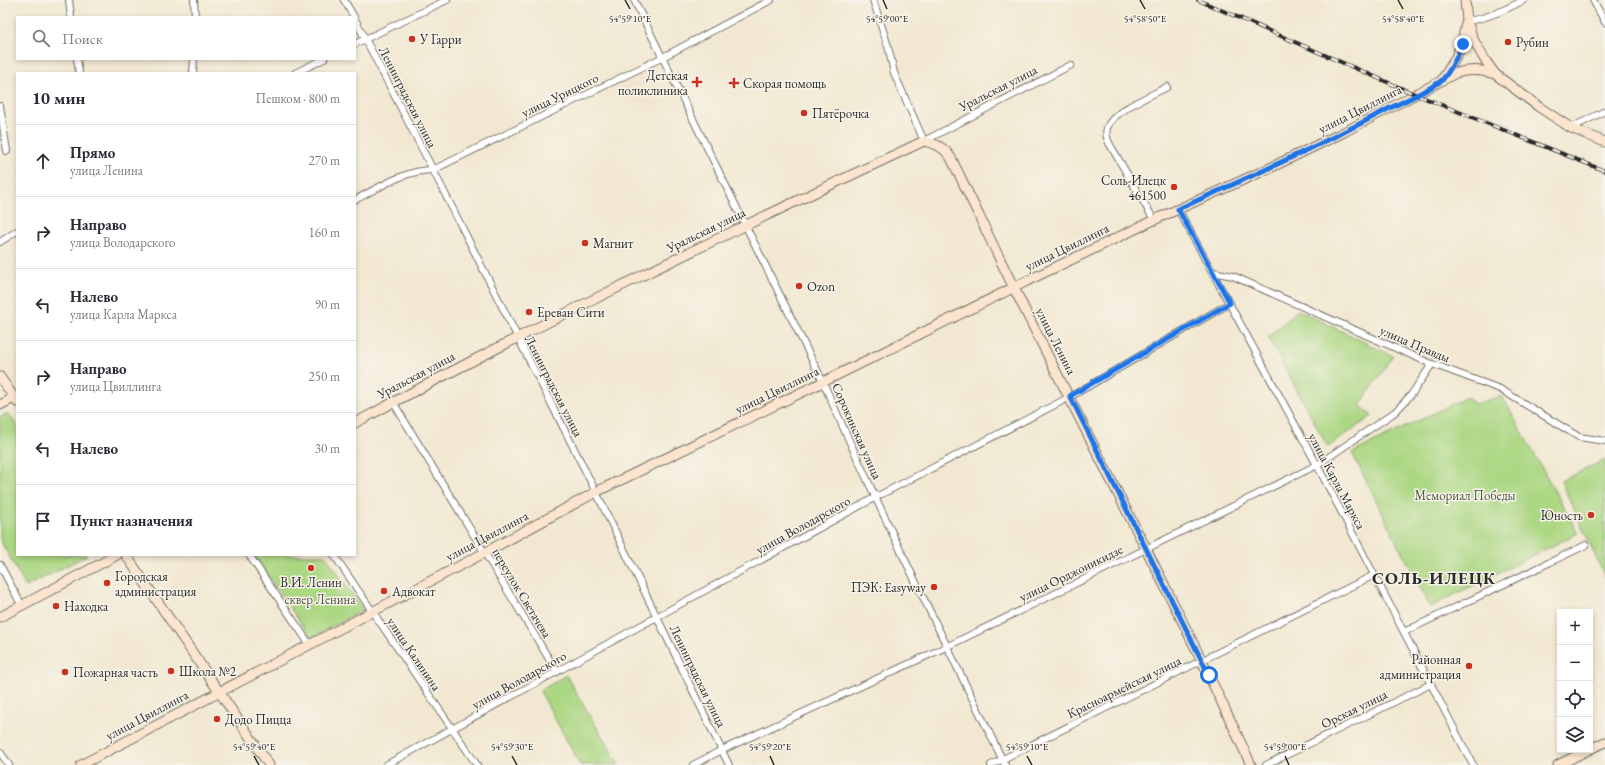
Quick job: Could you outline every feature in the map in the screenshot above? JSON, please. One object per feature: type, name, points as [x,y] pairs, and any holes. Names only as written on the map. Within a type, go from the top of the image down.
[{"type":"street","points":[[69,0],[71,16]]},
{"type":"street","points":[[194,0],[195,16]]},
{"type":"street","name":"Ленинградская улица","points":[[344,0],[353,16]]},
{"type":"street","points":[[356,43],[447,0]]},
{"type":"street","name":"Сорокинская улица","points":[[634,0],[823,382],[946,647],[1004,762]]},
{"type":"street","name":"улица Урицкого","points":[[356,199],[409,172],[433,170],[663,57],[771,0]]},
{"type":"street","points":[[873,0],[888,46],[894,73],[924,141]]},
{"type":"street","points":[[1465,0],[1467,21],[1473,39],[1484,60],[1495,74],[1511,84],[1539,107],[1571,128],[1605,142]]},
{"type":"street","points":[[1467,21],[1482,19],[1504,11],[1524,0]]},
{"type":"street","points":[[1593,0],[1605,22]]},
{"type":"street","name":"Ленинградская улица","points":[[356,21],[366,38],[596,492],[656,618],[729,765]]},
{"type":"street","points":[[1443,80],[1455,62],[1463,44],[1467,21]]},
{"type":"street","points":[[77,60],[79,72]]},
{"type":"street","points":[[193,72],[194,60]]},
{"type":"street","points":[[297,72],[322,60]]},
{"type":"street","name":"Уральская улица","points":[[356,422],[517,337],[744,225],[924,141],[1071,65]]},
{"type":"street","name":"улица Цвиллинга","points":[[81,765],[484,553],[596,492],[1014,287],[1154,220],[1272,167],[1344,132],[1456,73],[1469,70],[1482,70],[1495,74]]},
{"type":"street","points":[[1154,220],[1109,144],[1106,136],[1106,128],[1116,117],[1128,108],[1167,87]]},
{"type":"street","points":[[0,106],[7,151]]},
{"type":"street","points":[[1571,128],[1605,111]]},
{"type":"street","name":"улица Ленина","points":[[924,141],[940,145],[951,158],[1014,287],[1202,660],[1251,765]]},
{"type":"street","name":"улица Карла Маркса","points":[[1178,209],[1317,465],[1472,765]]},
{"type":"street","points":[[0,242],[16,232]]},
{"type":"street","name":"улица Правды","points":[[1213,272],[1233,276],[1432,364],[1500,389],[1579,437],[1605,441]]},
{"type":"street","name":"улица Володарского","points":[[386,765],[876,498],[1070,396],[1230,303]]},
{"type":"street","name":"улица Орджоникидзе","points":[[693,765],[722,750],[946,647],[1317,465],[1395,412],[1411,395],[1432,364]]},
{"type":"street","points":[[0,377],[16,400],[0,405]]},
{"type":"street","name":"переулок Светачева","points":[[393,402],[557,672]]},
{"type":"street","points":[[1404,632],[1586,545]]},
{"type":"street","points":[[0,617],[115,556]]},
{"type":"street","points":[[127,556],[269,765]]},
{"type":"street","points":[[250,556],[310,645]]},
{"type":"street","name":"улица Калинина","points":[[335,556],[477,765]]},
{"type":"street","points":[[0,565],[22,606]]},
{"type":"street","name":"Красноармейская улица","points":[[991,765],[1004,762],[1202,660],[1374,575]]},
{"type":"street","name":"Орская улица","points":[[1266,765],[1431,684]]},
{"type":"street","points":[[1593,748],[1605,742]]},
{"type":"street","points":[[0,752],[9,765]]},
{"type":"street","points":[[1558,765],[1583,753]]},
{"type":"green space","points":[[1298,310],[1393,356],[1360,405],[1372,416],[1328,447],[1268,337]]},
{"type":"green space","name":"Мемориал Победы","points":[[1502,396],[1578,533],[1430,607],[1352,453],[1467,397],[1475,404]]},
{"type":"green space","points":[[8,413],[16,425],[16,556],[85,556],[26,587],[0,540],[0,417]]},
{"type":"green space","name":"Юность","points":[[1605,460],[1605,577],[1561,481]]},
{"type":"green space","name":"сквер Ленина","points":[[255,556],[326,556],[363,610],[311,638]]},
{"type":"green space","points":[[566,675],[619,765],[580,765],[540,691]]},
{"type":"railway","points":[[1198,0],[1417,95],[1605,171]]},
{"type":"place","name":"У Гарри","points":[[412,39]]},
{"type":"place","name":"Рубин","points":[[1508,42]]},
{"type":"place","name":"Детская поликлиника","points":[[697,82]]},
{"type":"place","name":"Скорая помощь","points":[[734,83]]},
{"type":"place","name":"Пятёрочка","points":[[804,113]]},
{"type":"place","name":"Соль-Илецк 461500","points":[[1174,187]]},
{"type":"place","name":"Магнит","points":[[585,243]]},
{"type":"place","name":"Ozon","points":[[799,286]]},
{"type":"place","name":"Ереван Сити","points":[[529,312]]},
{"type":"place","name":"Юность","points":[[1591,515]]},
{"type":"place","name":"В.И. Ленин","points":[[311,568]]},
{"type":"place","name":"Городская администрация","points":[[107,583]]},
{"type":"place","name":"ПЭК: Easyway","points":[[934,587]]},
{"type":"place","name":"Адвокат","points":[[384,591]]},
{"type":"place","name":"Находка","points":[[56,606]]},
{"type":"place","name":"Районная администрация","points":[[1469,666]]},
{"type":"place","name":"Школа №2","points":[[171,671]]},
{"type":"place","name":"Пожарная часть","points":[[65,672]]},
{"type":"place","name":"Додо Пицца","points":[[217,719]]},
{"type":"district","name":"СОЛЬ-ИЛЕЦК","points":[[1434,578]]},
{"type":"route","points":[[1209,675],[1070,396],[1230,303],[1178,209],[1272,167],[1344,132],[1443,80],[1455,62],[1463,44]]}]
